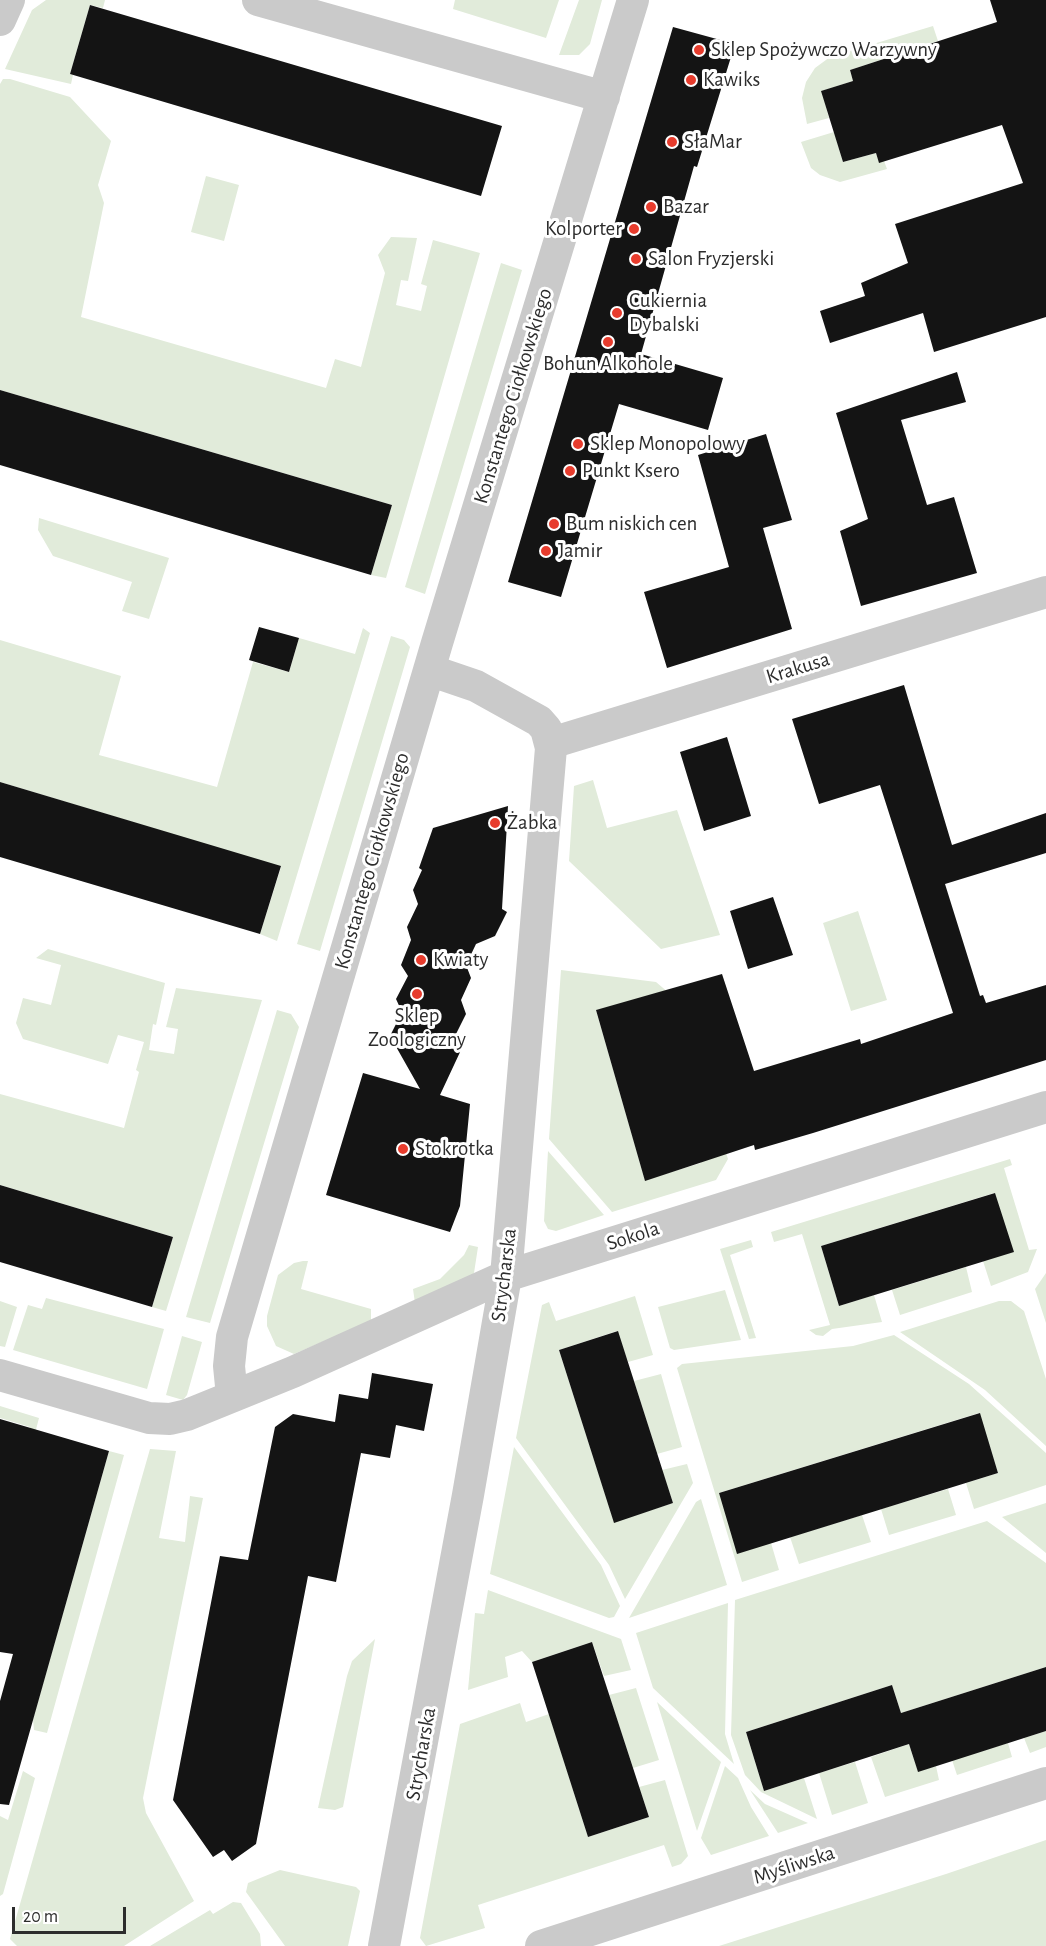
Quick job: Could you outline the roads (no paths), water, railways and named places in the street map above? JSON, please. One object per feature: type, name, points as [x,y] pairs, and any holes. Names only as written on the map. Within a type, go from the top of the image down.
[{"type":"street","points":[[0,20],[9,0]]},
{"type":"street","points":[[258,0],[604,98]]},
{"type":"street","name":"Konstantego Ciołkowskiego","points":[[232,1396],[229,1366],[232,1337],[429,670],[633,0]]},
{"type":"street","name":"Krakusa","points":[[551,743],[1046,592]]},
{"type":"street","points":[[429,670],[476,686],[539,721],[546,729],[551,743]]},
{"type":"street","name":"Strycharska","points":[[384,1946],[468,1495],[506,1276],[551,743]]},
{"type":"street","name":"Sokola","points":[[232,1396],[293,1372],[506,1276],[1046,1107]]},
{"type":"street","points":[[0,1375],[149,1418],[170,1419],[186,1415],[232,1396]]},
{"type":"street","name":"Myśliwska","points":[[542,1946],[1046,1783]]},
{"type":"place","name":"Sklep Spożywczo Warzywny","points":[[699,50]]},
{"type":"place","name":"Kawiks","points":[[691,80]]},
{"type":"place","name":"SłaMar","points":[[672,142]]},
{"type":"place","name":"Bazar","points":[[651,207]]},
{"type":"place","name":"Kolporter","points":[[634,229]]},
{"type":"place","name":"Salon Fryzjerski","points":[[636,259]]},
{"type":"place","name":"Cukiernia Dybalski","points":[[617,313]]},
{"type":"place","name":"Bohun Alkohole","points":[[608,342]]},
{"type":"place","name":"Sklep Monopolowy","points":[[578,444]]},
{"type":"place","name":"Punkt Ksero","points":[[570,471]]},
{"type":"place","name":"Bum niskich cen","points":[[554,524]]},
{"type":"place","name":"Jamir","points":[[546,551]]},
{"type":"place","name":"Żabka","points":[[495,823]]},
{"type":"place","name":"Kwiaty","points":[[421,960]]},
{"type":"place","name":"Sklep Zoologiczny","points":[[417,994]]},
{"type":"place","name":"Stokrotka","points":[[403,1149]]}]
